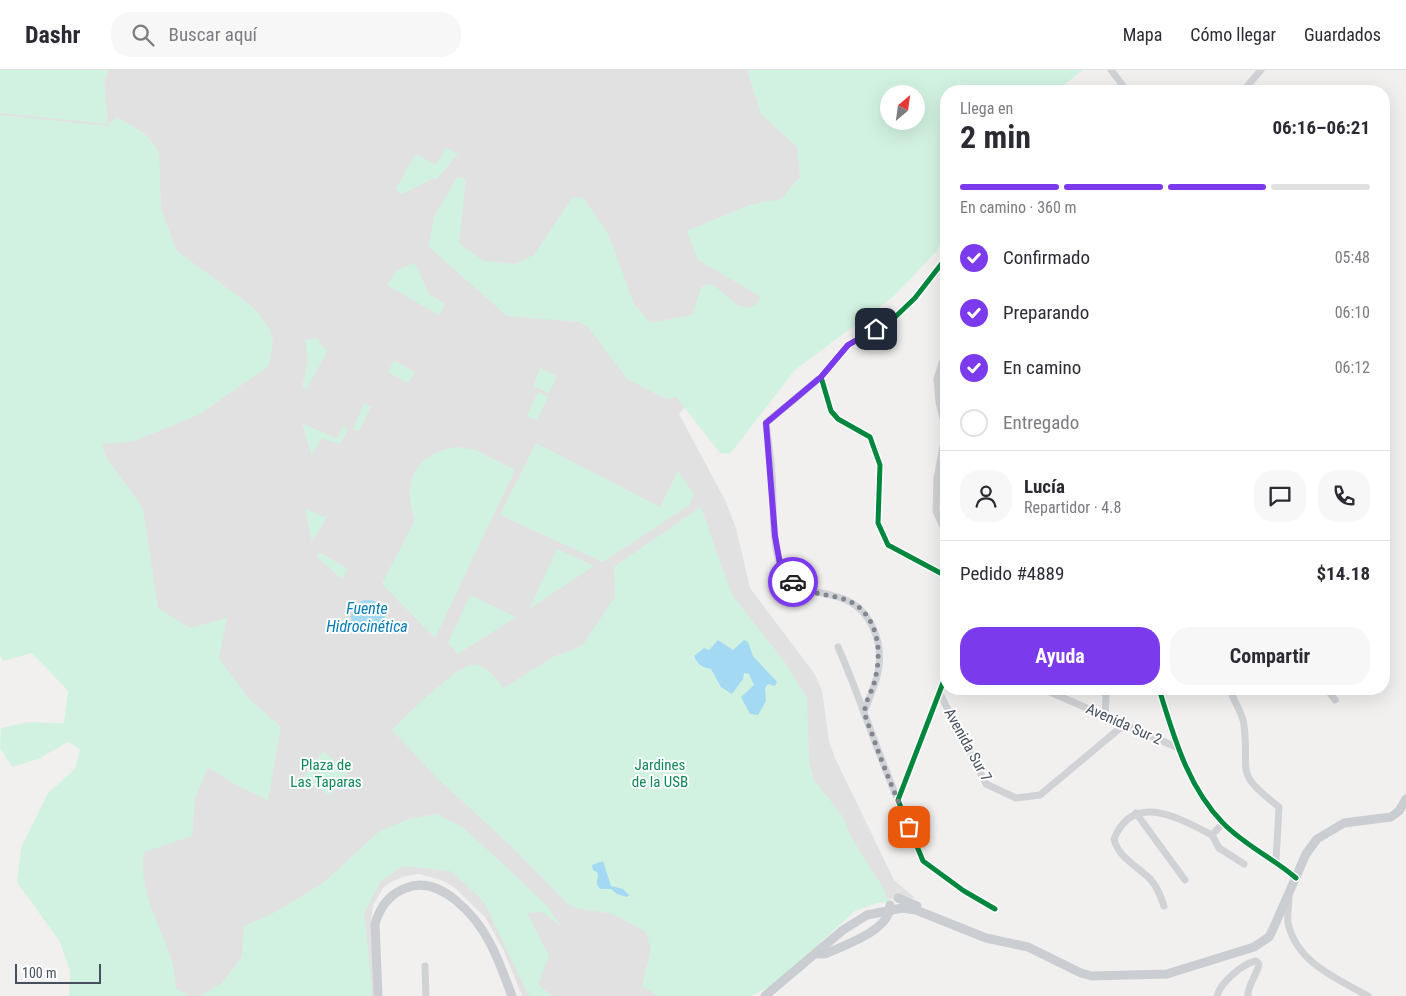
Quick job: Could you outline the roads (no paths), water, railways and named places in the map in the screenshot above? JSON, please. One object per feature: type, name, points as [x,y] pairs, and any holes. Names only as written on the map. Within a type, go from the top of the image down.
[{"type":"main road","points":[[764,996],[817,954],[843,930],[878,911],[902,908],[916,910],[986,938],[1028,947],[1081,973],[1103,976],[1158,974],[1194,967],[1254,947],[1269,936],[1310,847],[1326,832],[1344,823],[1392,817],[1406,799]]},
{"type":"main road","points":[[378,996],[375,924],[378,915],[383,905],[396,892],[409,886],[422,885],[437,889],[449,896],[479,926],[489,942],[512,996]]},
{"type":"main road","points":[[898,898],[936,918]]},
{"type":"main road","points":[[817,954],[825,954],[876,928],[886,919],[890,910],[890,904]]},
{"type":"street","points":[[1110,70],[1122,85]]},
{"type":"street","points":[[1248,85],[1261,70]]},
{"type":"street","points":[[864,712],[878,672],[879,657],[876,636],[871,621],[859,607],[841,598],[799,587],[788,578],[780,564],[775,536],[766,423],[821,377],[848,345],[891,321],[915,298],[940,266]]},
{"type":"street","points":[[940,372],[938,380],[940,406]]},
{"type":"street","points":[[821,377],[831,411],[838,419],[870,437],[880,465],[878,523],[888,545],[940,573]]},
{"type":"street","points":[[940,462],[937,478],[936,511],[940,520]]},
{"type":"street","points":[[838,647],[923,861],[964,891],[995,909]]},
{"type":"street","points":[[898,800],[940,692]]},
{"type":"street","name":"Avenida Sur 7","points":[[942,695],[986,784],[1016,798],[1040,795],[1125,724]]},
{"type":"street","name":"Avenida Sur 2","points":[[1057,695],[1176,747]]},
{"type":"street","points":[[1105,715],[1106,695]]},
{"type":"street","points":[[1161,695],[1176,747],[1204,800],[1223,823],[1261,852],[1276,860],[1296,878]]},
{"type":"street","points":[[1232,695],[1244,723],[1245,771],[1253,786],[1280,807],[1276,860]]},
{"type":"street","points":[[1332,695],[1335,700]]},
{"type":"street","points":[[1164,906],[1159,892],[1152,881],[1116,849],[1114,839],[1116,832],[1136,813],[1146,811],[1162,813],[1185,821],[1212,835],[1219,848],[1244,864]]},
{"type":"street","points":[[1136,813],[1185,880]]},
{"type":"street","points":[[1212,835],[1223,823]]},
{"type":"street","points":[[1289,896],[1288,922],[1296,943],[1306,958],[1321,970],[1368,996]]},
{"type":"street","points":[[1217,996],[1229,979],[1251,962],[1256,961],[1259,964],[1258,969],[1248,990],[1248,996]]},
{"type":"street","points":[[425,966],[426,996]]},
{"type":"water","name":"Fuente Hidrocinética","points":[[368,600],[380,605],[385,617],[380,629],[368,634],[356,629],[351,617],[356,605]]},
{"type":"water","points":[[718,640],[733,650],[744,640],[748,642],[753,656],[777,682],[775,686],[768,684],[765,688],[766,701],[758,715],[750,714],[741,697],[754,685],[749,674],[744,673],[743,679],[732,694],[721,687],[711,669],[697,662],[694,656],[704,648],[709,650]]},
{"type":"water","points":[[603,861],[611,886],[623,889],[629,895],[627,897],[617,894],[611,889],[601,889],[598,886],[598,873],[593,870],[592,865]]},
{"type":"park label","name":"Plaza de Las Taparas","points":[[326,774]]},
{"type":"park label","name":"Jardines de la USB","points":[[660,774]]}]
